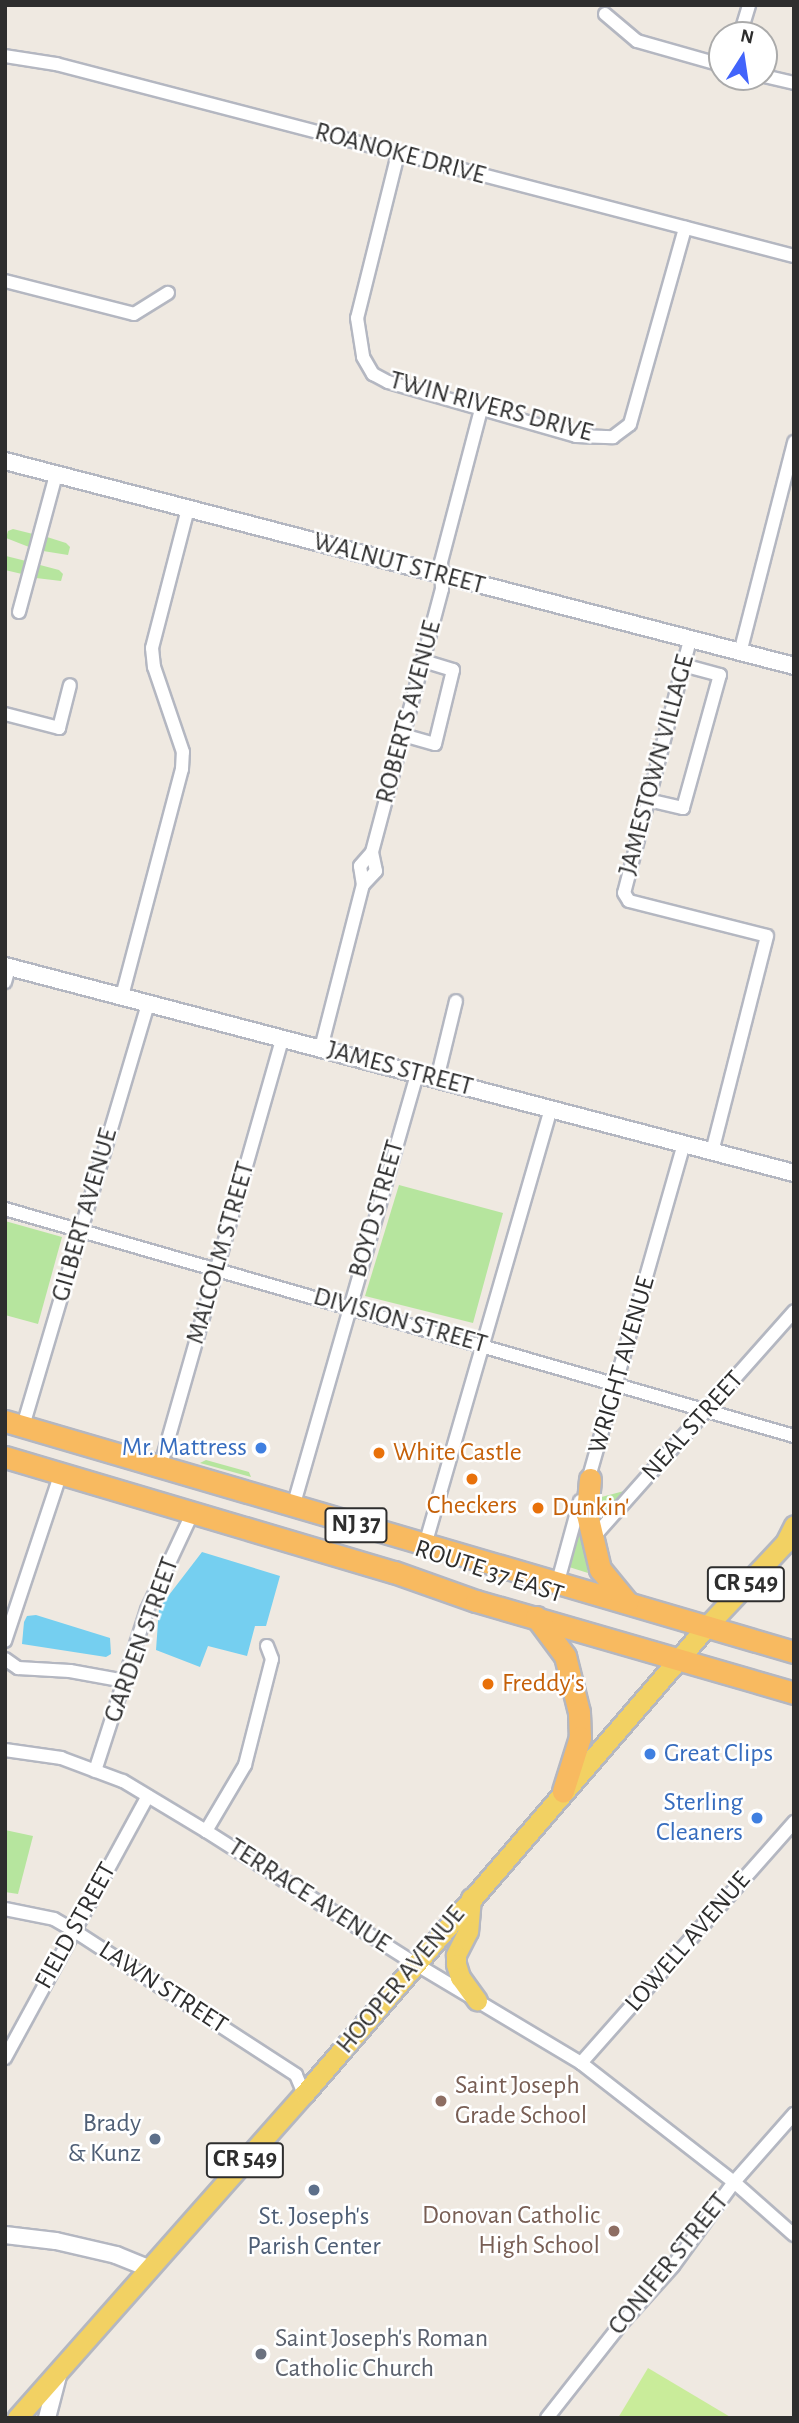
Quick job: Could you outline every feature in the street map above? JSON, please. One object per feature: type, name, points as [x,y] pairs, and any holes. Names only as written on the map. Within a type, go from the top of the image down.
[{"type":"highway","name":"ROUTE 37 EAST","points":[[14,1424],[557,1585],[627,1602],[794,1652]]},
{"type":"highway","name":"ROUTE 37 EAST","points":[[5,1457],[791,1693]]},
{"type":"highway","points":[[590,1479],[587,1514],[591,1540],[600,1569],[627,1602]]},
{"type":"highway","points":[[536,1617],[565,1656],[579,1712],[580,1737],[563,1791]]},
{"type":"main road","name":"HOOPER AVENUE","points":[[17,2418],[304,2094],[708,1625],[792,1537]]},
{"type":"main road","points":[[471,1898],[468,1931],[456,1955],[456,1964],[460,1977],[477,2000]]},
{"type":"street","points":[[605,14],[636,41],[708,61]]},
{"type":"street","name":"ROANOKE DRIVE","points":[[5,56],[56,64],[794,256]]},
{"type":"street","name":"TWIN RIVERS DRIVE","points":[[398,154],[357,318],[363,357],[373,373],[388,382],[576,436],[602,438],[622,432],[635,414],[685,228]]},
{"type":"street","points":[[5,281],[134,314],[168,293]]},
{"type":"street","name":"ROBERTS AVENUE","points":[[321,1048],[363,885],[376,871],[372,852],[444,582],[441,562],[481,409]]},
{"type":"street","points":[[740,653],[794,442]]},
{"type":"street","name":"WALNUT STREET","points":[[5,461],[794,666]]},
{"type":"street","points":[[19,612],[56,475]]},
{"type":"street","points":[[122,996],[182,769],[183,752],[154,667],[152,648],[188,509]]},
{"type":"street","name":"JAMESTOWN VILLAGE","points":[[690,640],[624,892],[629,901],[767,936],[712,1152]]},
{"type":"street","points":[[403,735],[435,744],[453,670],[423,661]]},
{"type":"street","points":[[648,800],[683,808],[720,675],[683,665]]},
{"type":"street","points":[[6,719],[59,728],[70,685]]},
{"type":"street","name":"JAMES STREET","points":[[7,972],[122,996],[794,1173]]},
{"type":"street","points":[[437,1079],[457,1001]]},
{"type":"street","name":"GILBERT AVENUE","points":[[14,1424],[79,1231],[148,1004]]},
{"type":"street","name":"MALCOLM STREET","points":[[160,1468],[282,1039]]},
{"type":"street","name":"BOYD STREET","points":[[293,1507],[416,1074]]},
{"type":"street","points":[[425,1545],[551,1109]]},
{"type":"street","name":"WRIGHT AVENUE","points":[[557,1585],[583,1493],[590,1479],[684,1144]]},
{"type":"street","name":"DIVISION STREET","points":[[5,1209],[616,1383],[791,1438]]},
{"type":"street","name":"NEAL STREET","points":[[591,1540],[794,1311]]},
{"type":"street","points":[[5,1641],[61,1473]]},
{"type":"street","name":"GARDEN STREET","points":[[95,1770],[147,1610],[193,1512]]},
{"type":"street","points":[[206,1830],[244,1765],[272,1658],[267,1646]]},
{"type":"street","points":[[5,1659],[18,1668],[70,1671],[125,1681]]},
{"type":"street","name":"TERRACE AVENUE","points":[[5,1750],[61,1758],[123,1780],[206,1830],[414,1964],[581,2063],[734,2182],[794,2235]]},
{"type":"street","name":"FIELD STREET","points":[[5,2058],[148,1796]]},
{"type":"street","name":"LOWELL AVENUE","points":[[581,2063],[794,1822]]},
{"type":"street","name":"LAWN STREET","points":[[5,1909],[54,1919],[73,1930],[296,2074],[304,2094]]},
{"type":"street","name":"CONIFER STREET","points":[[547,2418],[621,2324],[673,2266],[734,2182],[794,2114]]},
{"type":"street","points":[[5,2235],[56,2241],[116,2255],[149,2268]]},
{"type":"street","points":[[47,2418],[59,2372]]},
{"type":"green space","points":[[13,529],[33,534],[29,547],[6,538],[8,531]]},
{"type":"green space","points":[[47,537],[66,543],[70,547],[68,555],[43,551]]},
{"type":"green space","points":[[6,556],[26,561],[22,574],[5,570]]},
{"type":"green space","points":[[40,565],[59,570],[63,574],[61,581],[36,578]]},
{"type":"green space","points":[[399,1185],[503,1213],[473,1323],[365,1296]]},
{"type":"green space","points":[[5,1221],[62,1237],[38,1324],[5,1315]]},
{"type":"green space","points":[[206,1460],[249,1472],[251,1477],[200,1463]]},
{"type":"green space","points":[[624,1491],[597,1522],[594,1499]]},
{"type":"green space","points":[[581,1532],[588,1573],[569,1567]]},
{"type":"green space","points":[[5,1830],[33,1836],[18,1894],[5,1892]]},
{"type":"green space","points":[[648,2368],[732,2418],[618,2418]]},
{"type":"water","points":[[202,1552],[280,1576],[266,1626],[255,1626],[247,1656],[208,1646],[200,1667],[156,1650],[159,1608]]},
{"type":"water","points":[[36,1615],[110,1638],[111,1654],[106,1657],[22,1644],[24,1622],[27,1616]]},
{"type":"place","name":"Mr. Mattress","points":[[261,1448]]},
{"type":"place","name":"White Castle","points":[[379,1453]]},
{"type":"place","name":"Checkers","points":[[472,1479]]},
{"type":"place","name":"Dunkin'","points":[[538,1508]]},
{"type":"place","name":"Freddy's","points":[[488,1684]]},
{"type":"place","name":"Great Clips","points":[[650,1754]]},
{"type":"place","name":"Sterling Cleaners","points":[[757,1818]]},
{"type":"place","name":"Saint Joseph Grade School","points":[[441,2101]]},
{"type":"place","name":"Brady & Kunz","points":[[155,2139]]},
{"type":"place","name":"St. Joseph's Parish Center","points":[[314,2190]]},
{"type":"place","name":"Donovan Catholic High School","points":[[614,2231]]},
{"type":"place","name":"Saint Joseph's Roman Catholic Church","points":[[261,2354]]}]
